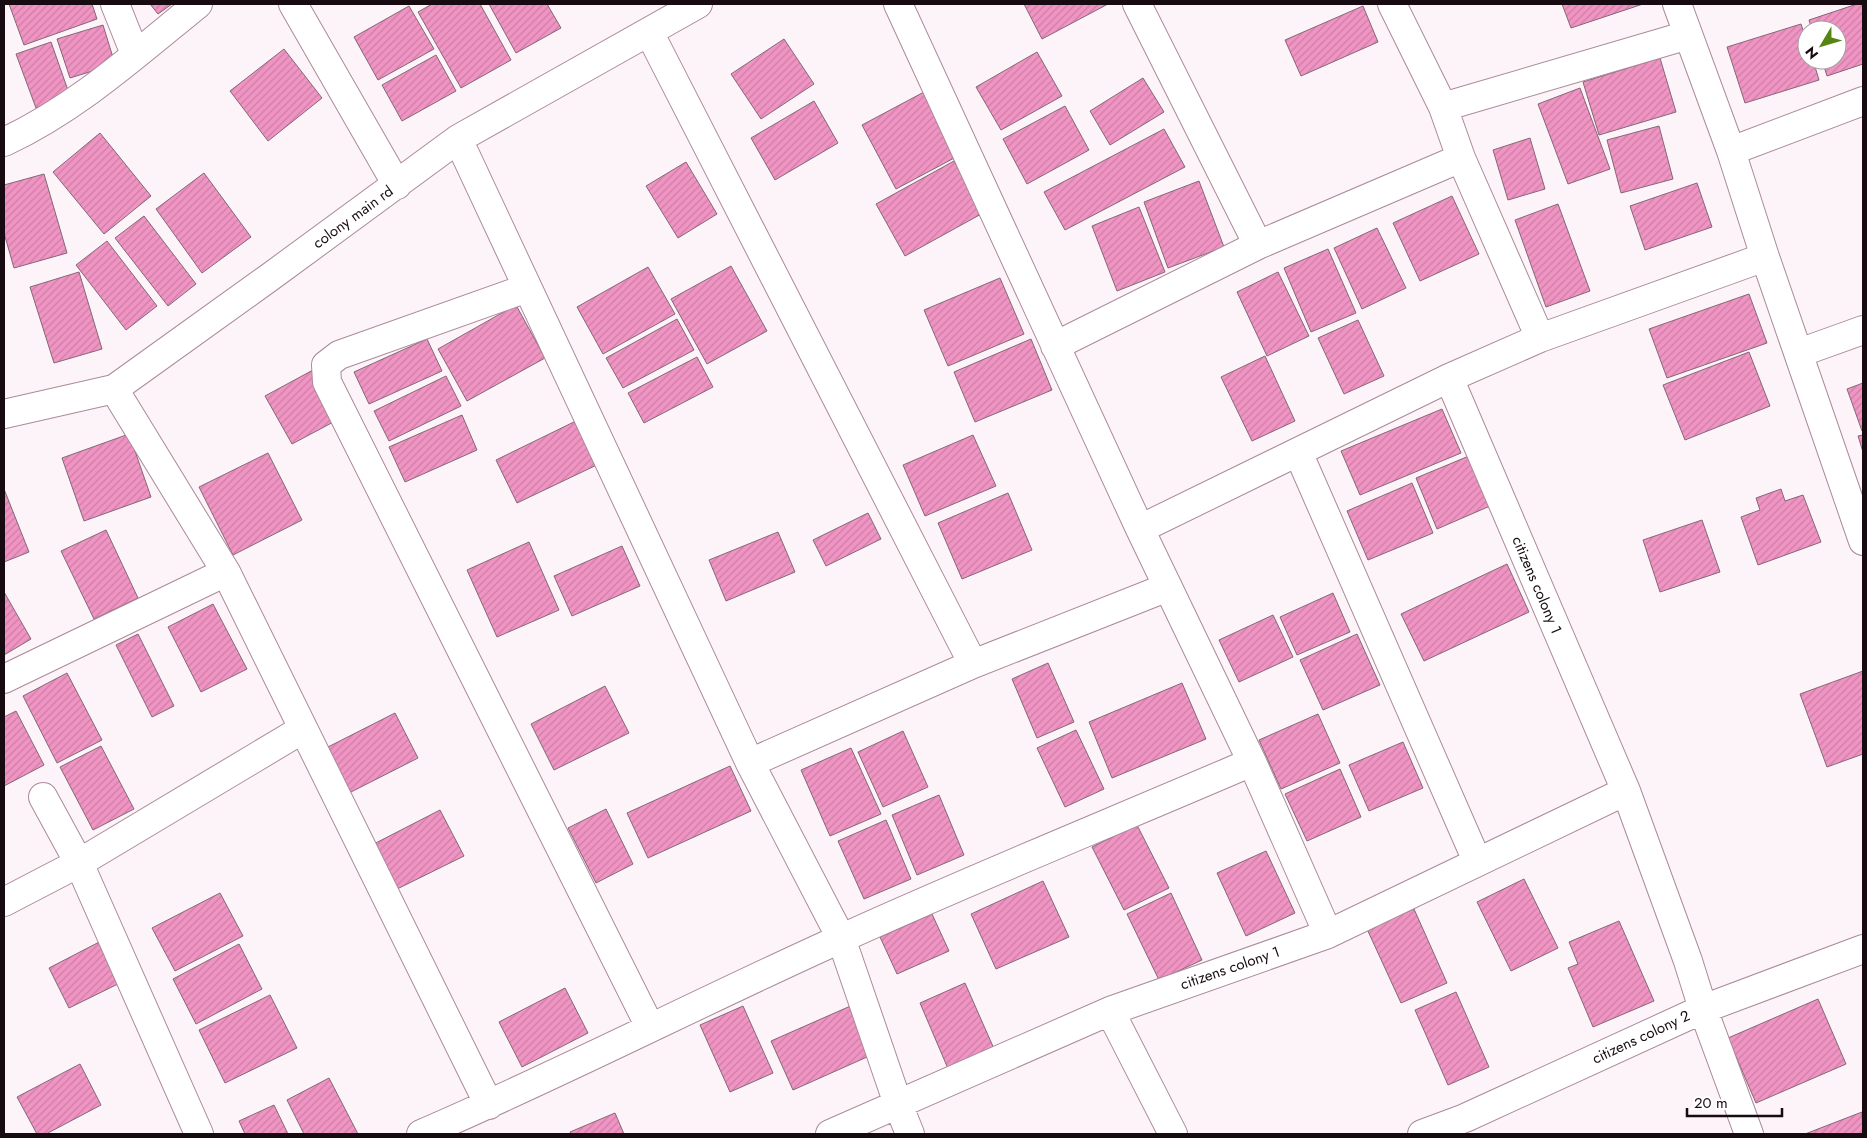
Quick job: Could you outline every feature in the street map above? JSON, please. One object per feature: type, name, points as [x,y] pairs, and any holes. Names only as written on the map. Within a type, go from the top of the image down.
[{"type":"street","points":[[115,4],[135,54]]},
{"type":"street","points":[[4,142],[33,128],[78,100],[198,4]]},
{"type":"street","points":[[293,4],[397,185]]},
{"type":"street","name":"colony main rd","points":[[4,414],[114,389],[458,139],[698,4]]},
{"type":"street","points":[[898,4],[1055,346],[1252,762],[1328,934]]},
{"type":"street","points":[[1137,4],[1258,245]]},
{"type":"street","points":[[1392,4],[1443,107],[1461,158],[1540,338]]},
{"type":"street","points":[[1677,4],[1731,150],[1764,256],[1863,541]]},
{"type":"street","points":[[648,32],[973,664]]},
{"type":"street","points":[[1443,107],[1688,35]]},
{"type":"street","points":[[1731,150],[1863,101]]},
{"type":"street","points":[[458,139],[750,763],[841,938],[910,1134]]},
{"type":"street","points":[[1055,346],[1258,245],[1461,158]]},
{"type":"street","points":[[1140,528],[1449,378],[1540,338],[1764,256]]},
{"type":"street","points":[[528,288],[339,355],[326,365],[327,382],[650,1027]]},
{"type":"street","points":[[1799,353],[1863,330]]},
{"type":"street","name":"citizens colony 1","points":[[1449,378],[1626,791],[1749,1134]]},
{"type":"street","points":[[114,389],[226,572],[489,1105]]},
{"type":"street","points":[[1298,452],[1477,861]]},
{"type":"street","points":[[4,679],[226,572]]},
{"type":"street","points":[[750,763],[973,664],[1168,586]]},
{"type":"street","points":[[4,902],[79,863],[303,729]]},
{"type":"street","points":[[422,1134],[489,1105],[841,938],[1252,762]]},
{"type":"street","name":"citizens colony 1","points":[[830,1134],[1110,1011],[1328,934],[1626,791]]},
{"type":"street","points":[[43,797],[79,863],[199,1134]]},
{"type":"street","name":"citizens colony 2","points":[[1422,1134],[1469,1126],[1703,1009],[1863,949]]},
{"type":"street","points":[[1110,1011],[1173,1134]]},
{"type":"building","points":[[9,4],[92,4],[97,19],[24,45]]},
{"type":"building","points":[[150,4],[172,4],[158,14]]},
{"type":"building","points":[[432,4],[480,4],[511,60],[461,88],[418,12]]},
{"type":"building","points":[[489,4],[547,4],[561,28],[516,53]]},
{"type":"building","points":[[1024,4],[1108,4],[1042,39]]},
{"type":"building","points":[[1562,4],[1643,4],[1571,28]]},
{"type":"building","points":[[1857,4],[1863,4],[1863,64],[1847,69],[1847,20],[1809,20]]},
{"type":"building","points":[[409,6],[434,49],[378,80],[354,37]]},
{"type":"building","points":[[1363,6],[1378,42],[1301,76],[1285,40]]},
{"type":"building","points":[[103,25],[115,64],[70,78],[57,39]]},
{"type":"building","points":[[1797,25],[1797,70],[1816,70],[1819,80],[1745,103],[1727,47]]},
{"type":"building","points":[[784,39],[814,84],[761,119],[731,74]]},
{"type":"building","points":[[51,42],[70,96],[36,108],[16,54]]},
{"type":"building","points":[[284,49],[322,98],[268,141],[230,91]]},
{"type":"building","points":[[1037,52],[1062,96],[1001,130],[976,87]]},
{"type":"building","points":[[436,55],[456,91],[402,121],[382,85]]},
{"type":"building","points":[[1660,58],[1676,112],[1599,135],[1583,82]]},
{"type":"building","points":[[1825,70],[1845,70],[1827,76]]},
{"type":"building","points":[[1143,78],[1164,112],[1110,145],[1090,111]]},
{"type":"building","points":[[1580,88],[1610,169],[1568,184],[1538,104]]},
{"type":"building","points":[[924,92],[958,156],[896,189],[862,125]]},
{"type":"building","points":[[814,101],[838,143],[775,180],[751,138]]},
{"type":"building","points":[[1065,106],[1089,150],[1027,184],[1003,139]]},
{"type":"building","points":[[1659,126],[1673,179],[1621,193],[1607,140]]},
{"type":"building","points":[[1164,129],[1185,167],[1065,230],[1044,192]]},
{"type":"building","points":[[100,133],[151,196],[104,234],[53,172]]},
{"type":"building","points":[[1530,138],[1545,189],[1508,200],[1493,150]]},
{"type":"building","points":[[954,161],[983,213],[905,256],[876,204]]},
{"type":"building","points":[[686,162],[717,214],[678,238],[646,186]]},
{"type":"building","points":[[204,173],[251,237],[202,273],[156,209]]},
{"type":"building","points":[[44,174],[67,253],[14,268],[4,233],[4,185]]},
{"type":"building","points":[[1199,181],[1224,247],[1168,268],[1144,202]]},
{"type":"building","points":[[1697,183],[1712,227],[1645,250],[1630,206]]},
{"type":"building","points":[[1452,196],[1479,254],[1420,281],[1393,223]]},
{"type":"building","points":[[1558,204],[1590,291],[1546,307],[1515,220]]},
{"type":"building","points":[[1139,207],[1165,272],[1117,291],[1092,226]]},
{"type":"building","points":[[144,216],[196,284],[168,306],[115,238]]},
{"type":"building","points":[[1377,228],[1406,288],[1362,309],[1334,248]]},
{"type":"building","points":[[107,241],[157,306],[126,330],[76,265]]},
{"type":"building","points":[[1328,249],[1356,313],[1311,332],[1284,268]]},
{"type":"building","points":[[731,266],[767,331],[707,364],[671,299]]},
{"type":"building","points":[[648,267],[675,314],[603,354],[577,307]]},
{"type":"building","points":[[79,272],[102,349],[54,363],[30,287]]},
{"type":"building","points":[[1278,272],[1309,336],[1267,356],[1237,292]]},
{"type":"building","points":[[1000,278],[1024,334],[948,366],[924,310]]},
{"type":"building","points":[[1749,294],[1767,343],[1667,378],[1649,329]]},
{"type":"building","points":[[516,305],[545,358],[467,401],[438,349]]},
{"type":"building","points":[[677,319],[694,350],[623,388],[606,358]]},
{"type":"building","points":[[1358,320],[1384,376],[1344,394],[1318,338]]},
{"type":"building","points":[[427,339],[442,371],[369,404],[354,372]]},
{"type":"building","points":[[1031,339],[1052,390],[975,422],[954,372]]},
{"type":"building","points":[[1749,352],[1770,406],[1685,440],[1663,385]]},
{"type":"building","points":[[1265,356],[1295,421],[1252,441],[1221,377]]},
{"type":"building","points":[[697,357],[713,387],[644,423],[628,393]]},
{"type":"building","points":[[313,370],[339,419],[292,444],[265,396]]},
{"type":"building","points":[[446,376],[461,406],[389,441],[374,411]]},
{"type":"building","points":[[1863,383],[1863,430],[1862,431],[1847,389]]},
{"type":"building","points":[[1442,409],[1461,453],[1360,495],[1341,451]]},
{"type":"building","points":[[462,415],[477,450],[405,482],[389,447]]},
{"type":"building","points":[[582,418],[603,462],[517,503],[496,460]]},
{"type":"building","points":[[129,434],[151,497],[84,521],[62,458]]},
{"type":"building","points":[[973,435],[996,486],[925,516],[903,465]]},
{"type":"building","points":[[1863,435],[1863,452],[1858,436]]},
{"type":"building","points":[[268,453],[302,520],[233,555],[199,487]]},
{"type":"building","points":[[1469,456],[1490,506],[1437,529],[1416,478]]},
{"type":"building","points":[[1412,483],[1433,533],[1368,560],[1347,511]]},
{"type":"building","points":[[4,489],[29,552],[4,562]]},
{"type":"building","points":[[1781,489],[1785,501],[1803,495],[1821,542],[1758,565],[1741,517],[1760,510],[1756,498]]},
{"type":"building","points":[[1008,493],[1032,550],[962,579],[938,523]]},
{"type":"building","points":[[868,513],[881,539],[826,566],[813,540]]},
{"type":"building","points":[[1702,520],[1720,572],[1660,592],[1643,540]]},
{"type":"building","points":[[106,530],[138,598],[94,619],[61,551]]},
{"type":"building","points":[[778,532],[795,572],[726,601],[709,560]]},
{"type":"building","points":[[529,542],[559,610],[497,637],[467,570]]},
{"type":"building","points":[[622,546],[640,586],[572,616],[554,576]]},
{"type":"building","points":[[1507,564],[1529,612],[1424,661],[1401,614]]},
{"type":"building","points":[[4,592],[31,639],[4,655]]},
{"type":"building","points":[[1333,593],[1350,632],[1297,655],[1280,617]]},
{"type":"building","points":[[213,604],[247,669],[201,692],[168,627]]},
{"type":"building","points":[[1273,615],[1293,657],[1239,682],[1219,640]]},
{"type":"building","points":[[138,634],[174,706],[152,717],[116,645]]},
{"type":"building","points":[[1357,634],[1380,685],[1323,710],[1300,660]]},
{"type":"building","points":[[1048,663],[1074,722],[1037,738],[1012,679]]},
{"type":"building","points":[[1863,671],[1863,754],[1827,767],[1800,694]]},
{"type":"building","points":[[67,673],[102,740],[57,763],[23,696]]},
{"type":"building","points":[[1182,683],[1206,739],[1112,778],[1089,722]]},
{"type":"building","points":[[605,686],[629,733],[554,770],[531,724]]},
{"type":"building","points":[[16,711],[44,765],[4,786],[4,717]]},
{"type":"building","points":[[395,713],[418,758],[349,793],[326,748]]},
{"type":"building","points":[[1318,714],[1340,763],[1281,789],[1259,740]]},
{"type":"building","points":[[1076,730],[1104,789],[1065,807],[1037,748]]},
{"type":"building","points":[[903,731],[928,787],[883,807],[858,752]]},
{"type":"building","points":[[1403,742],[1423,788],[1369,811],[1349,765]]},
{"type":"building","points":[[101,746],[134,809],[93,830],[60,767]]},
{"type":"building","points":[[851,748],[881,814],[830,836],[801,770]]},
{"type":"building","points":[[730,766],[751,811],[648,858],[627,813]]},
{"type":"building","points":[[1340,769],[1361,817],[1307,841],[1285,794]]},
{"type":"building","points":[[939,795],[964,855],[917,875],[892,815]]},
{"type":"building","points":[[606,809],[633,864],[596,883],[568,828]]},
{"type":"building","points":[[440,810],[464,856],[391,892],[368,847]]},
{"type":"building","points":[[886,820],[911,879],[864,899],[838,841]]},
{"type":"building","points":[[1137,825],[1169,888],[1124,910],[1092,847]]},
{"type":"building","points":[[1266,851],[1295,913],[1246,936],[1217,873]]},
{"type":"building","points":[[1524,879],[1558,948],[1511,971],[1477,902]]},
{"type":"building","points":[[1043,881],[1069,937],[996,969],[971,914]]},
{"type":"building","points":[[220,893],[243,936],[175,971],[152,928]]},
{"type":"building","points":[[1171,893],[1202,960],[1159,980],[1127,914]]},
{"type":"building","points":[[1414,909],[1447,983],[1401,1003],[1367,929]]},
{"type":"building","points":[[932,914],[949,951],[897,974],[880,937]]},
{"type":"building","points":[[1619,921],[1654,1001],[1593,1027],[1568,968],[1578,964],[1569,942]]},
{"type":"building","points":[[105,939],[126,980],[69,1008],[49,968]]},
{"type":"building","points":[[239,944],[262,989],[196,1024],[173,979]]},
{"type":"building","points":[[965,983],[995,1051],[949,1071],[920,1003]]},
{"type":"building","points":[[565,988],[588,1033],[522,1067],[499,1022]]},
{"type":"building","points":[[1456,992],[1489,1067],[1448,1085],[1415,1010]]},
{"type":"building","points":[[270,995],[297,1048],[225,1083],[199,1030]]},
{"type":"building","points":[[1818,999],[1846,1064],[1756,1103],[1728,1038]]},
{"type":"building","points":[[855,1004],[876,1053],[793,1090],[771,1041]]},
{"type":"building","points":[[743,1006],[773,1073],[730,1092],[700,1025]]},
{"type":"building","points":[[80,1064],[101,1105],[46,1134],[37,1134],[17,1097]]},
{"type":"building","points":[[329,1078],[358,1134],[304,1134],[287,1100]]},
{"type":"building","points":[[274,1105],[288,1134],[245,1134],[239,1121]]},
{"type":"building","points":[[1862,1112],[1863,1134],[1805,1134]]},
{"type":"building","points":[[615,1113],[624,1134],[571,1134],[570,1132]]}]
